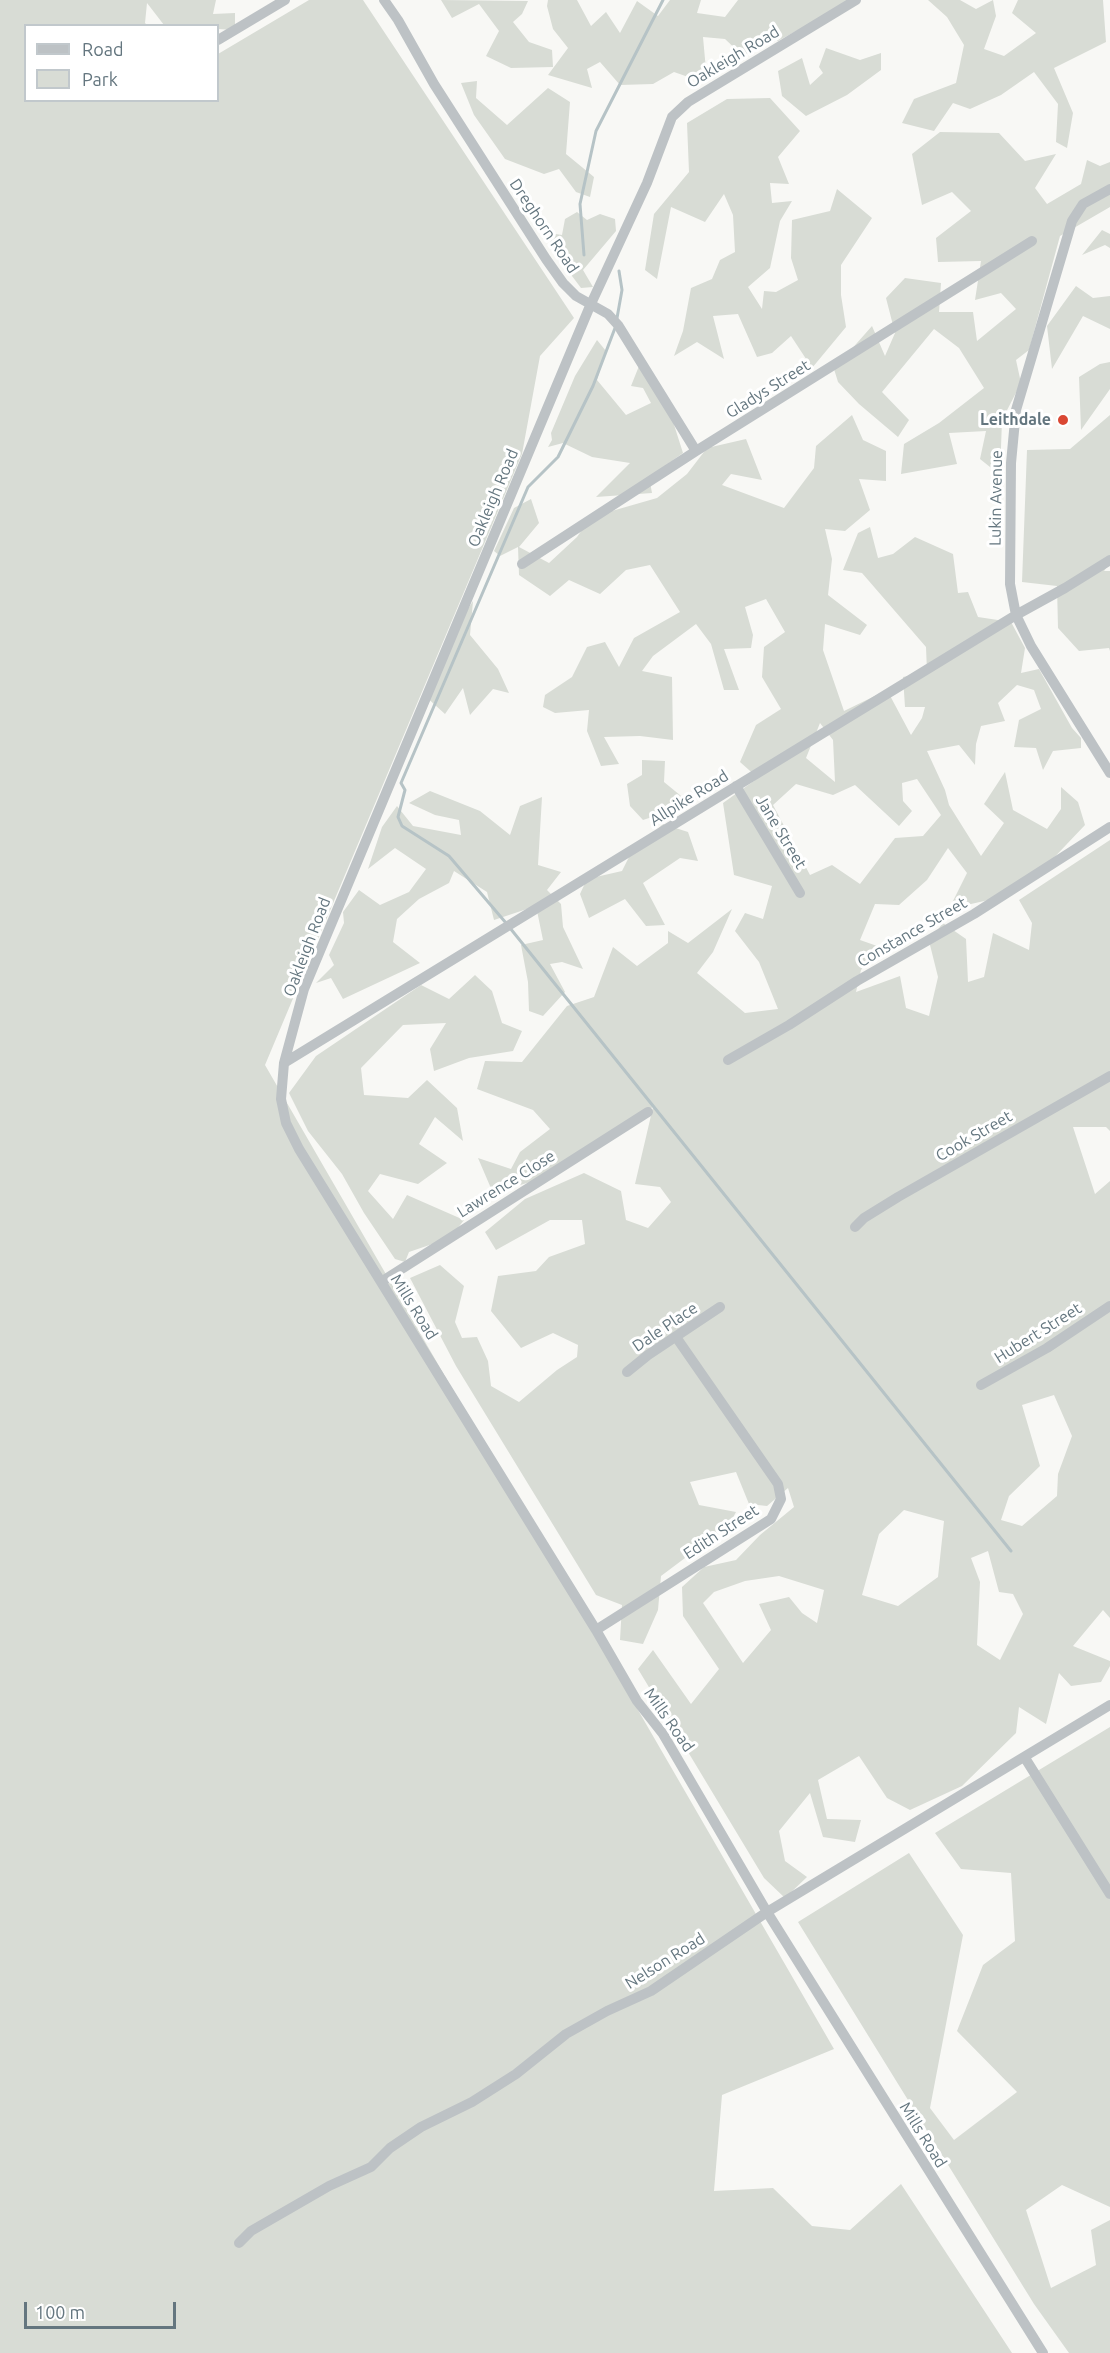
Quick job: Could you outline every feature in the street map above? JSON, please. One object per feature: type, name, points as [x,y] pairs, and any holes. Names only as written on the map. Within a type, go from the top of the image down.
[{"type":"street","points":[[219,39],[285,0]]},
{"type":"street","name":"Dreghorn Road","points":[[384,0],[399,20],[434,84],[563,283],[590,306],[608,314],[618,325],[696,451]]},
{"type":"street","name":"Oakleigh Road","points":[[281,1099],[284,1063],[304,989],[590,306],[647,183],[672,117],[688,102],[856,0]]},
{"type":"street","name":"Lukin Avenue","points":[[1110,189],[1083,204],[1072,221],[1016,410],[1011,463],[1010,584],[1016,615],[1031,646],[1110,773]]},
{"type":"street","name":"Gladys Street","points":[[522,564],[696,451],[1032,242]]},
{"type":"street","name":"Allpike Road","points":[[284,1063],[1016,615],[1110,560]]},
{"type":"street","name":"Jane Street","points":[[736,786],[800,893]]},
{"type":"street","name":"Constance Street","points":[[728,1060],[789,1025],[857,981],[974,914],[1110,827]]},
{"type":"street","name":"Cook Street","points":[[855,1227],[864,1218],[898,1197],[1110,1076]]},
{"type":"street","name":"Mills Road","points":[[281,1099],[286,1123],[298,1149],[596,1630],[637,1701],[669,1743],[767,1912],[1043,2353]]},
{"type":"street","name":"Lawrence Close","points":[[381,1282],[648,1112]]},
{"type":"street","name":"Hubert Street","points":[[981,1385],[1047,1348],[1110,1306]]},
{"type":"street","name":"Dale Place","points":[[627,1372],[720,1307]]},
{"type":"street","name":"Edith Street","points":[[596,1630],[771,1519],[781,1499],[778,1484],[676,1337]]},
{"type":"street","name":"Nelson Road","points":[[239,2243],[250,2231],[329,2186],[371,2167],[390,2148],[421,2127],[472,2102],[516,2074],[566,2034],[607,2011],[651,1991],[767,1912],[1026,1758],[1110,1705]]},
{"type":"street","points":[[1026,1758],[1110,1894]]},
{"type":"green space","points":[[0,0],[216,0],[213,14],[235,13],[235,30],[219,29],[219,24],[163,24],[147,3],[146,24],[24,24],[24,102],[219,102],[219,53],[309,0],[363,0],[574,318],[540,356],[522,454],[265,1065],[834,2049],[722,2095],[714,2191],[773,2188],[812,2226],[850,2230],[901,2184],[1012,2353],[0,2353]]},
{"type":"green space","points":[[441,0],[528,1],[522,14],[513,22],[529,42],[552,50],[553,67],[511,68],[486,56],[499,31],[479,4],[452,18]]},
{"type":"green space","points":[[548,0],[577,0],[591,26],[606,12],[620,33],[637,1],[658,16],[670,0],[701,0],[697,13],[725,17],[738,0],[852,0],[778,41],[763,31],[761,47],[743,56],[725,39],[703,37],[706,70],[694,79],[674,72],[653,84],[620,85],[600,62],[587,69],[592,88],[548,75],[568,48],[553,29],[547,6]]},
{"type":"green space","points":[[928,0],[960,0],[976,9],[993,0],[996,16],[984,49],[1004,56],[1036,33],[1012,13],[1018,0],[1103,0],[1106,42],[1054,68],[1073,113],[1067,148],[1056,142],[1058,104],[1034,72],[1001,95],[970,109],[953,103],[934,131],[902,123],[914,99],[956,83],[964,45],[947,17]]},
{"type":"green space","points":[[826,48],[860,60],[881,53],[881,70],[847,95],[806,116],[782,96],[778,71],[802,58],[810,85],[823,73],[819,67]]},
{"type":"green space","points":[[477,81],[476,98],[507,125],[548,88],[570,102],[566,154],[594,177],[590,197],[576,192],[559,169],[544,174],[505,159],[474,115],[461,83]]},
{"type":"green space","points":[[770,98],[800,131],[778,157],[789,184],[770,183],[772,203],[792,201],[780,221],[770,268],[748,287],[762,309],[764,291],[776,292],[798,280],[791,258],[792,220],[830,211],[837,189],[872,218],[841,265],[841,295],[846,327],[812,368],[791,336],[772,353],[757,357],[738,314],[713,316],[724,359],[697,342],[674,356],[683,331],[691,288],[712,279],[720,260],[735,252],[733,215],[724,194],[705,222],[671,207],[657,279],[645,270],[654,214],[689,172],[687,123],[727,99]]},
{"type":"green space","points":[[940,132],[999,133],[1025,161],[1056,154],[1035,188],[1047,204],[1081,184],[1087,160],[1100,166],[1110,162],[1110,207],[1060,236],[1029,350],[1016,360],[1021,383],[1002,420],[1000,475],[980,459],[986,431],[949,433],[957,464],[901,474],[904,444],[939,423],[984,388],[959,348],[934,329],[882,392],[909,420],[898,437],[859,404],[838,382],[834,369],[872,326],[885,356],[895,333],[886,298],[905,278],[941,283],[939,312],[973,312],[977,341],[1016,309],[1001,293],[975,300],[981,261],[938,262],[936,238],[971,211],[952,192],[922,205],[912,154]]},
{"type":"green space","points":[[577,212],[587,220],[600,214],[615,219],[616,231],[583,270],[593,287],[581,288],[551,248],[549,233],[562,235],[565,219]]},
{"type":"green space","points":[[1102,230],[1110,234],[1110,248],[1105,245],[1082,255]]},
{"type":"green space","points":[[1076,286],[1093,298],[1110,296],[1110,329],[1083,316],[1052,369],[1047,326]]},
{"type":"green space","points":[[597,340],[606,351],[597,380],[626,415],[651,403],[643,388],[631,386],[639,366],[669,409],[683,453],[649,477],[652,493],[596,497],[630,463],[592,457],[563,443],[548,447],[552,440],[551,433],[575,376]]},
{"type":"green space","points":[[1110,362],[1110,389],[1081,430],[1079,377],[1100,364]]},
{"type":"green space","points":[[852,415],[863,440],[886,451],[886,481],[859,479],[870,510],[845,531],[825,529],[832,559],[828,595],[867,625],[860,635],[825,624],[823,650],[844,711],[887,690],[911,735],[922,718],[925,707],[905,707],[903,677],[927,672],[926,647],[862,573],[843,570],[858,533],[870,527],[878,558],[893,554],[915,537],[953,554],[958,593],[968,592],[978,617],[1011,622],[1025,648],[1021,673],[1039,669],[1072,728],[1081,738],[1081,748],[1053,751],[1043,770],[1036,748],[1014,747],[1019,720],[1041,709],[1034,690],[1017,685],[998,703],[1005,721],[981,726],[976,744],[975,765],[959,745],[927,751],[945,790],[949,805],[981,856],[1004,823],[984,804],[1005,772],[1013,810],[1047,829],[1061,809],[1061,787],[1078,802],[1085,825],[1047,865],[993,899],[949,909],[967,873],[948,848],[927,880],[899,905],[875,904],[860,940],[880,947],[861,970],[856,992],[900,976],[906,1008],[929,1016],[938,977],[929,941],[943,923],[966,939],[968,982],[984,977],[993,933],[1029,950],[1032,923],[1019,900],[1110,840],[1110,1131],[1106,1127],[1073,1127],[1095,1194],[1110,1181],[1110,1618],[1103,1610],[1073,1646],[1110,1661],[1110,1666],[1101,1682],[1071,1686],[1059,1673],[1046,1724],[1019,1707],[1016,1733],[962,1786],[910,1810],[887,1798],[859,1756],[818,1780],[827,1819],[861,1820],[855,1842],[823,1837],[810,1793],[779,1831],[785,1861],[807,1877],[785,1898],[764,1878],[638,1669],[653,1650],[691,1704],[719,1669],[683,1616],[682,1587],[704,1567],[736,1560],[760,1535],[794,1507],[788,1488],[767,1506],[749,1504],[736,1472],[690,1482],[699,1505],[736,1512],[729,1525],[661,1576],[658,1610],[643,1644],[620,1640],[622,1605],[596,1595],[456,1366],[410,1278],[440,1265],[464,1286],[455,1322],[462,1338],[477,1337],[488,1361],[491,1386],[519,1402],[557,1370],[577,1357],[578,1345],[553,1333],[521,1348],[491,1311],[498,1276],[536,1271],[549,1257],[585,1244],[582,1220],[550,1220],[496,1250],[485,1232],[525,1199],[584,1173],[621,1191],[626,1220],[648,1228],[671,1202],[660,1187],[635,1184],[653,1107],[590,1145],[544,1178],[493,1193],[478,1158],[511,1169],[520,1152],[550,1129],[533,1110],[477,1089],[485,1061],[522,1062],[567,1006],[594,997],[613,947],[637,966],[668,943],[668,931],[688,943],[732,909],[713,952],[697,973],[745,1013],[778,1009],[759,962],[735,931],[745,913],[763,919],[772,886],[734,875],[723,803],[758,778],[740,762],[756,725],[781,709],[762,677],[764,647],[785,632],[766,599],[745,607],[753,635],[751,648],[724,649],[739,690],[724,690],[711,644],[696,624],[653,656],[642,671],[672,677],[673,740],[640,736],[604,737],[619,764],[601,766],[587,731],[589,710],[555,713],[543,707],[545,695],[572,677],[587,647],[605,642],[619,667],[634,638],[680,612],[650,565],[626,570],[600,594],[569,580],[550,596],[519,575],[518,547],[500,556],[494,551],[514,508],[531,499],[539,523],[519,547],[549,563],[577,537],[591,517],[657,498],[687,474],[707,448],[746,439],[762,480],[731,474],[722,485],[784,508],[814,468],[816,446]],"holes":[[[820,723],[833,740],[835,782],[806,758]],[[917,779],[941,815],[923,836],[895,838],[860,884],[832,865],[810,875],[773,805],[796,784],[833,795],[855,785],[899,826],[912,811],[903,801],[902,783]],[[1054,1395],[1072,1436],[1058,1474],[1057,1496],[1022,1526],[1001,1520],[1009,1496],[1040,1466],[1022,1405]],[[904,1510],[944,1521],[938,1577],[898,1606],[862,1595],[879,1534]],[[988,1551],[999,1592],[1013,1594],[1023,1614],[1000,1660],[977,1645],[980,1582],[971,1558]],[[779,1576],[824,1590],[817,1623],[802,1613],[789,1597],[759,1604],[771,1630],[743,1663],[703,1603],[714,1592],[745,1581]]]},
{"type":"green space","points":[[1110,415],[1110,563],[1104,571],[1110,571],[1110,651],[1109,648],[1079,651],[1058,628],[1057,586],[1022,582],[1027,450],[1070,449]]},
{"type":"green space","points":[[473,601],[470,635],[498,669],[509,693],[493,689],[470,715],[463,688],[445,714],[424,695],[459,623]]},
{"type":"green space","points":[[642,760],[665,761],[664,782],[686,800],[682,807],[643,820],[630,806],[627,784],[642,775]]},
{"type":"green space","points":[[430,791],[480,811],[510,835],[520,806],[542,797],[538,865],[561,872],[547,890],[561,904],[563,927],[583,969],[562,962],[550,964],[565,992],[543,1016],[529,1011],[528,982],[521,945],[543,940],[536,906],[494,920],[487,892],[454,871],[449,883],[419,899],[397,919],[393,942],[420,963],[343,999],[331,978],[316,983],[334,965],[329,955],[344,923],[343,912],[359,890],[380,905],[409,892],[426,869],[395,848],[368,869],[382,827],[397,806],[413,826],[461,835],[459,820],[435,815],[409,803]]},
{"type":"green space","points":[[663,824],[688,832],[698,861],[680,858],[643,883],[665,925],[646,926],[625,899],[589,918],[580,894],[587,879],[622,871],[631,853]]},
{"type":"green space","points":[[475,975],[492,991],[502,1023],[522,1031],[513,1051],[469,1058],[434,1071],[430,1049],[446,1023],[403,1025],[361,1068],[364,1095],[408,1098],[427,1080],[457,1108],[463,1141],[435,1117],[419,1144],[447,1163],[418,1184],[380,1174],[368,1191],[393,1219],[407,1195],[464,1220],[450,1238],[409,1252],[405,1262],[395,1259],[364,1213],[342,1174],[308,1131],[289,1093],[316,1056],[421,985],[449,999]]},
{"type":"green space","points":[[1110,1727],[1110,2207],[1062,2185],[1026,2210],[1051,2288],[1096,2265],[1091,2230],[1110,2220],[1110,2353],[1069,2353],[1034,2304],[798,1922],[909,1853],[963,1935],[930,2108],[954,2140],[1017,2092],[957,2031],[983,1965],[1015,1941],[1011,1873],[961,1869],[935,1833]]},
{"type":"waterway","points":[[584,255],[580,204],[596,131],[663,0]]},
{"type":"waterway","points":[[617,318],[622,290],[619,271]]},
{"type":"waterway","points":[[506,923],[449,856],[402,826],[398,817],[405,790],[401,783],[528,487],[558,457],[593,386],[615,328]]},
{"type":"waterway","points":[[510,928],[1011,1551]]},
{"type":"place","name":"Leithdale","points":[[1063,420]]}]
